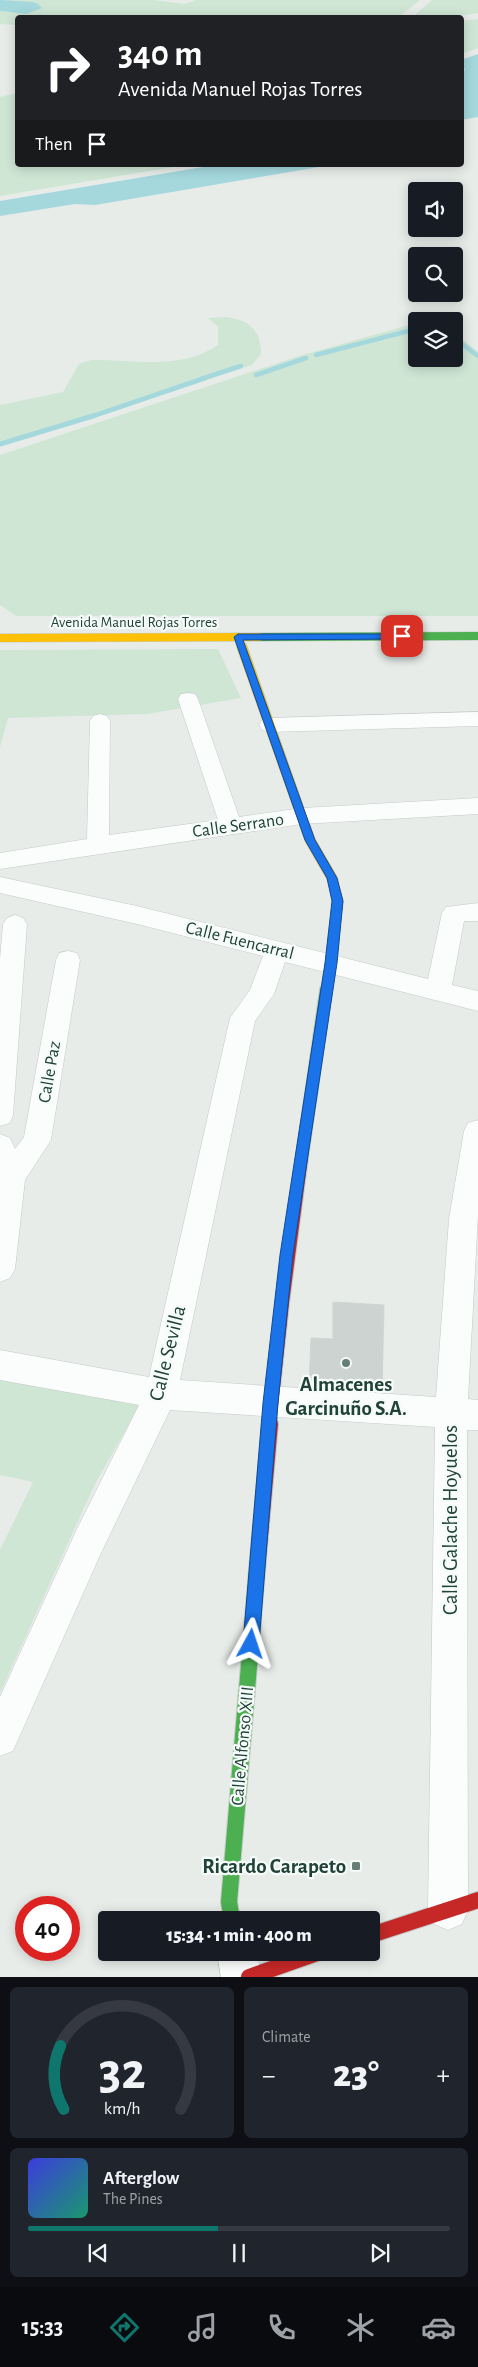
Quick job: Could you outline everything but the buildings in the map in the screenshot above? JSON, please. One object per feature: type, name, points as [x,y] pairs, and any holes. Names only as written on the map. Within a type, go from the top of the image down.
[{"type":"street","name":"Avenida Manuel Rojas Torres","points":[[0,626],[478,626]]},
{"type":"street","name":"Avenida Manuel Rojas Torres","points":[[0,638],[478,636]]},
{"type":"street","name":"Calle Alfonso XIII","points":[[230,1911],[229,1902],[271,1403],[287,1255],[331,963],[338,901],[336,890],[310,840],[238,637]]},
{"type":"street","points":[[188,699],[231,826]]},
{"type":"street","points":[[269,725],[478,719]]},
{"type":"street","points":[[98,845],[100,721]]},
{"type":"street","name":"Calle Serrano","points":[[0,861],[302,816],[478,806]]},
{"type":"street","name":"Calle Fuencarral","points":[[0,885],[137,915],[478,1001]]},
{"type":"street","points":[[438,991],[454,913],[478,912]]},
{"type":"street","points":[[0,1115],[15,924]]},
{"type":"street","name":"Calle Sevilla","points":[[0,1738],[89,1541],[161,1394],[243,1018],[261,994],[277,950]]},
{"type":"street","name":"Calle Paz","points":[[11,1177],[37,1140],[68,960]]},
{"type":"street","name":"Calle Galache Hoyuelos","points":[[463,1905],[463,1219],[478,1131]]},
{"type":"street","name":"Calle Paz","points":[[0,1146],[11,1177],[0,1269]]},
{"type":"street","points":[[0,1364],[161,1394],[271,1403],[464,1414]]},
{"type":"street","points":[[380,1933],[463,1905]]},
{"type":"street","points":[[238,1961],[241,1977]]},
{"type":"street","points":[[249,1977],[294,1961]]},
{"type":"green space","points":[[0,0],[153,0],[185,4],[196,0],[420,0],[401,15],[15,15],[15,25],[0,24]]},
{"type":"green space","points":[[432,0],[478,0],[478,13],[464,15],[415,15]]},
{"type":"green space","points":[[478,19],[478,48],[464,53],[464,21]]},
{"type":"green space","points":[[15,93],[15,167],[173,167],[0,196],[0,97]]},
{"type":"green space","points":[[225,317],[240,320],[252,327],[256,332],[259,338],[261,354],[252,365],[93,418],[0,445],[0,405],[63,392],[79,364],[91,360],[172,361],[203,353],[218,345],[218,327],[208,318]]},
{"type":"green space","points":[[408,325],[408,367],[463,367],[463,340],[478,352],[478,616],[16,616],[0,605],[0,455],[299,356]]},
{"type":"green space","points":[[218,649],[241,698],[147,714],[8,718],[0,747],[0,650]]},
{"type":"green space","points":[[0,1374],[141,1403],[95,1484],[0,1693],[0,1550],[33,1482],[0,1475]]},
{"type":"water","points":[[0,0],[33,2],[42,8],[26,14],[0,11]]},
{"type":"water","points":[[478,54],[478,117],[464,119],[465,70],[464,59]]},
{"type":"water","points":[[203,167],[319,167],[95,205],[75,204],[0,216],[0,201]]},
{"type":"waterway","points":[[316,355],[408,331]]},
{"type":"waterway","points":[[463,345],[478,356]]},
{"type":"waterway","points":[[256,375],[306,358]]},
{"type":"waterway","points":[[201,379],[241,366]]},
{"type":"waterway","points":[[0,444],[96,415],[205,378]]},
{"type":"traffic: fast","points":[[259,637],[478,636]]},
{"type":"traffic: fast","points":[[302,1157],[335,927]]},
{"type":"traffic: fast","points":[[230,1911],[229,1902],[259,1547]]},
{"type":"traffic: slow","points":[[238,637],[310,840],[332,878],[338,901],[335,927]]},
{"type":"traffic: slow","points":[[0,638],[259,637]]},
{"type":"traffic: jam","points":[[259,1547],[277,1352],[288,1254],[302,1157]]},
{"type":"traffic: jam","points":[[380,1932],[478,1900]]},
{"type":"traffic: jam","points":[[249,1977],[294,1961]]},
{"type":"place","name":"Almacenes Garcinuño S.A.","points":[[346,1363]]},
{"type":"place","name":"Ricardo Carapeto","points":[[356,1866]]},
{"type":"route","points":[[251,1644],[271,1403],[287,1255],[331,963],[338,901],[332,878],[310,840],[238,637],[402,636]]}]
